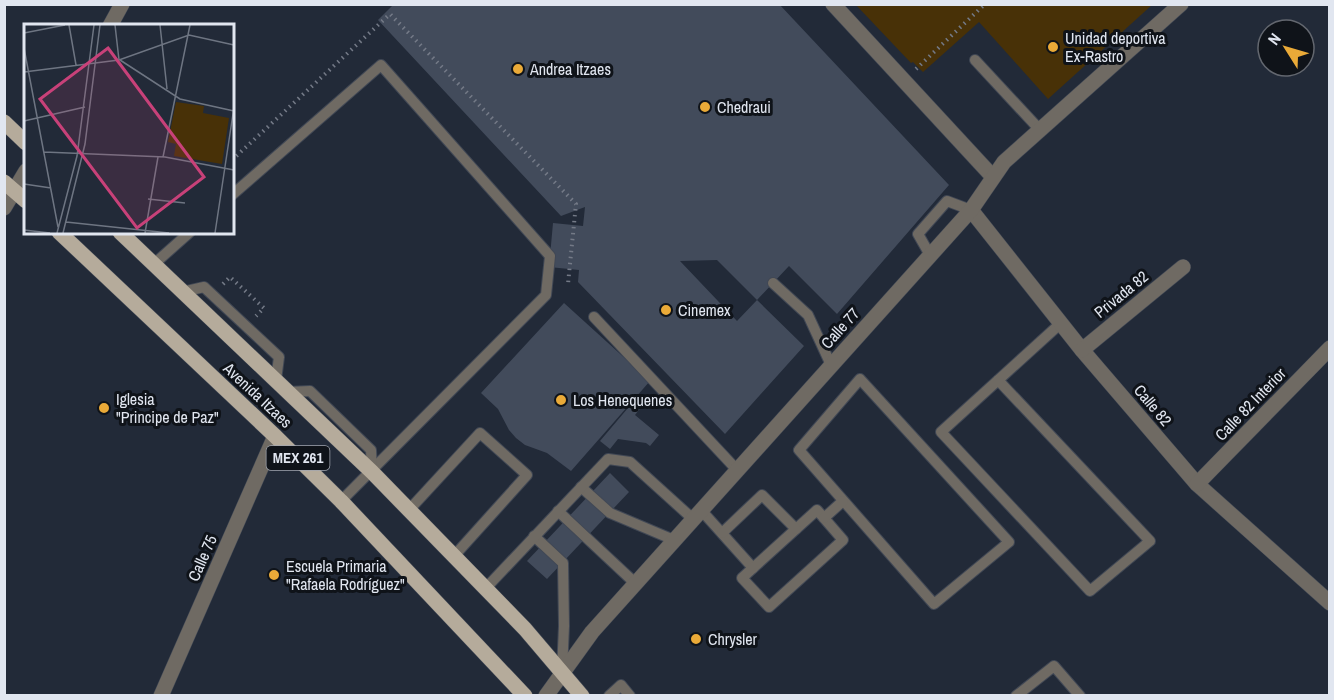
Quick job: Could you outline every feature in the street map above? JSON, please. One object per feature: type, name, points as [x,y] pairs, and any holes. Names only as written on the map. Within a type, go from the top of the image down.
[{"type":"main road","points":[[4,122],[24,141]]},
{"type":"main road","name":"Avenida Itzaes","points":[[61,234],[341,501],[525,696]]},
{"type":"main road","name":"Avenida Itzaes","points":[[122,234],[372,472],[525,629],[582,696]]},
{"type":"street","points":[[111,24],[122,4]]},
{"type":"street","points":[[833,4],[993,177]]},
{"type":"street","name":"Calle 77","points":[[546,696],[592,632],[971,210],[1004,162],[1181,4]]},
{"type":"street","points":[[4,208],[24,175]]},
{"type":"street","name":"Calle 82","points":[[971,210],[1082,350],[1197,484],[1329,603]]},
{"type":"street","name":"Privada 82","points":[[1082,350],[1183,267]]},
{"type":"street","name":"Calle 82 Interior","points":[[1197,484],[1329,348]]},
{"type":"street","name":"Calle 75","points":[[161,696],[275,436]]},
{"type":"lane","points":[[975,60],[1040,130]]},
{"type":"lane","points":[[234,193],[381,65],[550,256],[546,295],[341,501]]},
{"type":"lane","points":[[930,255],[918,234],[947,201],[971,210]]},
{"type":"lane","points":[[154,264],[188,234]]},
{"type":"lane","points":[[773,283],[808,315],[831,365]]},
{"type":"lane","points":[[594,317],[737,470]]},
{"type":"lane","points":[[998,380],[1150,541],[1090,591],[941,432],[998,380],[1061,323]]},
{"type":"lane","points":[[860,379],[1009,542],[934,604],[843,501],[799,450],[860,379]]},
{"type":"lane","points":[[409,510],[480,433],[527,475],[454,556]]},
{"type":"lane","points":[[485,588],[608,459],[630,462],[722,533],[753,568]]},
{"type":"lane","points":[[581,487],[610,513],[674,540]]},
{"type":"lane","points":[[722,533],[762,495],[796,529]]},
{"type":"lane","points":[[824,518],[843,501]]},
{"type":"lane","points":[[817,510],[824,518],[843,540],[769,608],[742,578],[817,510]]},
{"type":"lane","points":[[558,511],[635,583]]},
{"type":"lane","points":[[534,536],[563,562],[562,672]]},
{"type":"lane","points":[[1017,695],[1054,666],[1080,696]]},
{"type":"lane","points":[[609,696],[621,686],[630,696]]},
{"type":"path","points":[[915,69],[985,4]]},
{"type":"path","points":[[219,289],[230,277],[264,308],[252,321]]},
{"type":"shaded area","name":"Unidad deportiva Ex-Rastro","points":[[856,5],[1152,5],[1048,99],[979,22],[923,72],[913,62],[911,63]]},
{"type":"building","name":"Chedraui","points":[[394,4],[779,4],[949,185],[837,314],[789,266],[757,300],[804,346],[725,434],[578,282],[579,270],[549,267],[553,223],[583,226],[585,207],[561,216],[378,20]],"holes":[[[717,260],[757,300],[737,321],[680,261]]]},
{"type":"building","points":[[564,303],[650,381],[571,471],[547,453],[525,445],[516,438],[498,409],[481,393]]},
{"type":"building","points":[[639,395],[646,401],[635,415],[659,435],[650,446],[646,443],[618,439],[610,449],[600,441]]},
{"type":"building","points":[[610,473],[629,492],[547,579],[527,561]]},
{"type":"place","name":"Unidad deportiva Ex-Rastro","points":[[1053,47]]},
{"type":"place","name":"Andrea Itzaes","points":[[518,69]]},
{"type":"place","name":"Chedraui","points":[[705,107]]},
{"type":"place","name":"Cinemex","points":[[666,310]]},
{"type":"place","name":"Los Henequenes","points":[[561,400]]},
{"type":"place","name":"Iglesia \"Principe de Paz\"","points":[[104,408]]},
{"type":"place","name":"Escuela Primaria \"Rafaela Rodríguez\"","points":[[274,575]]},
{"type":"place","name":"Chrysler","points":[[696,639]]}]
